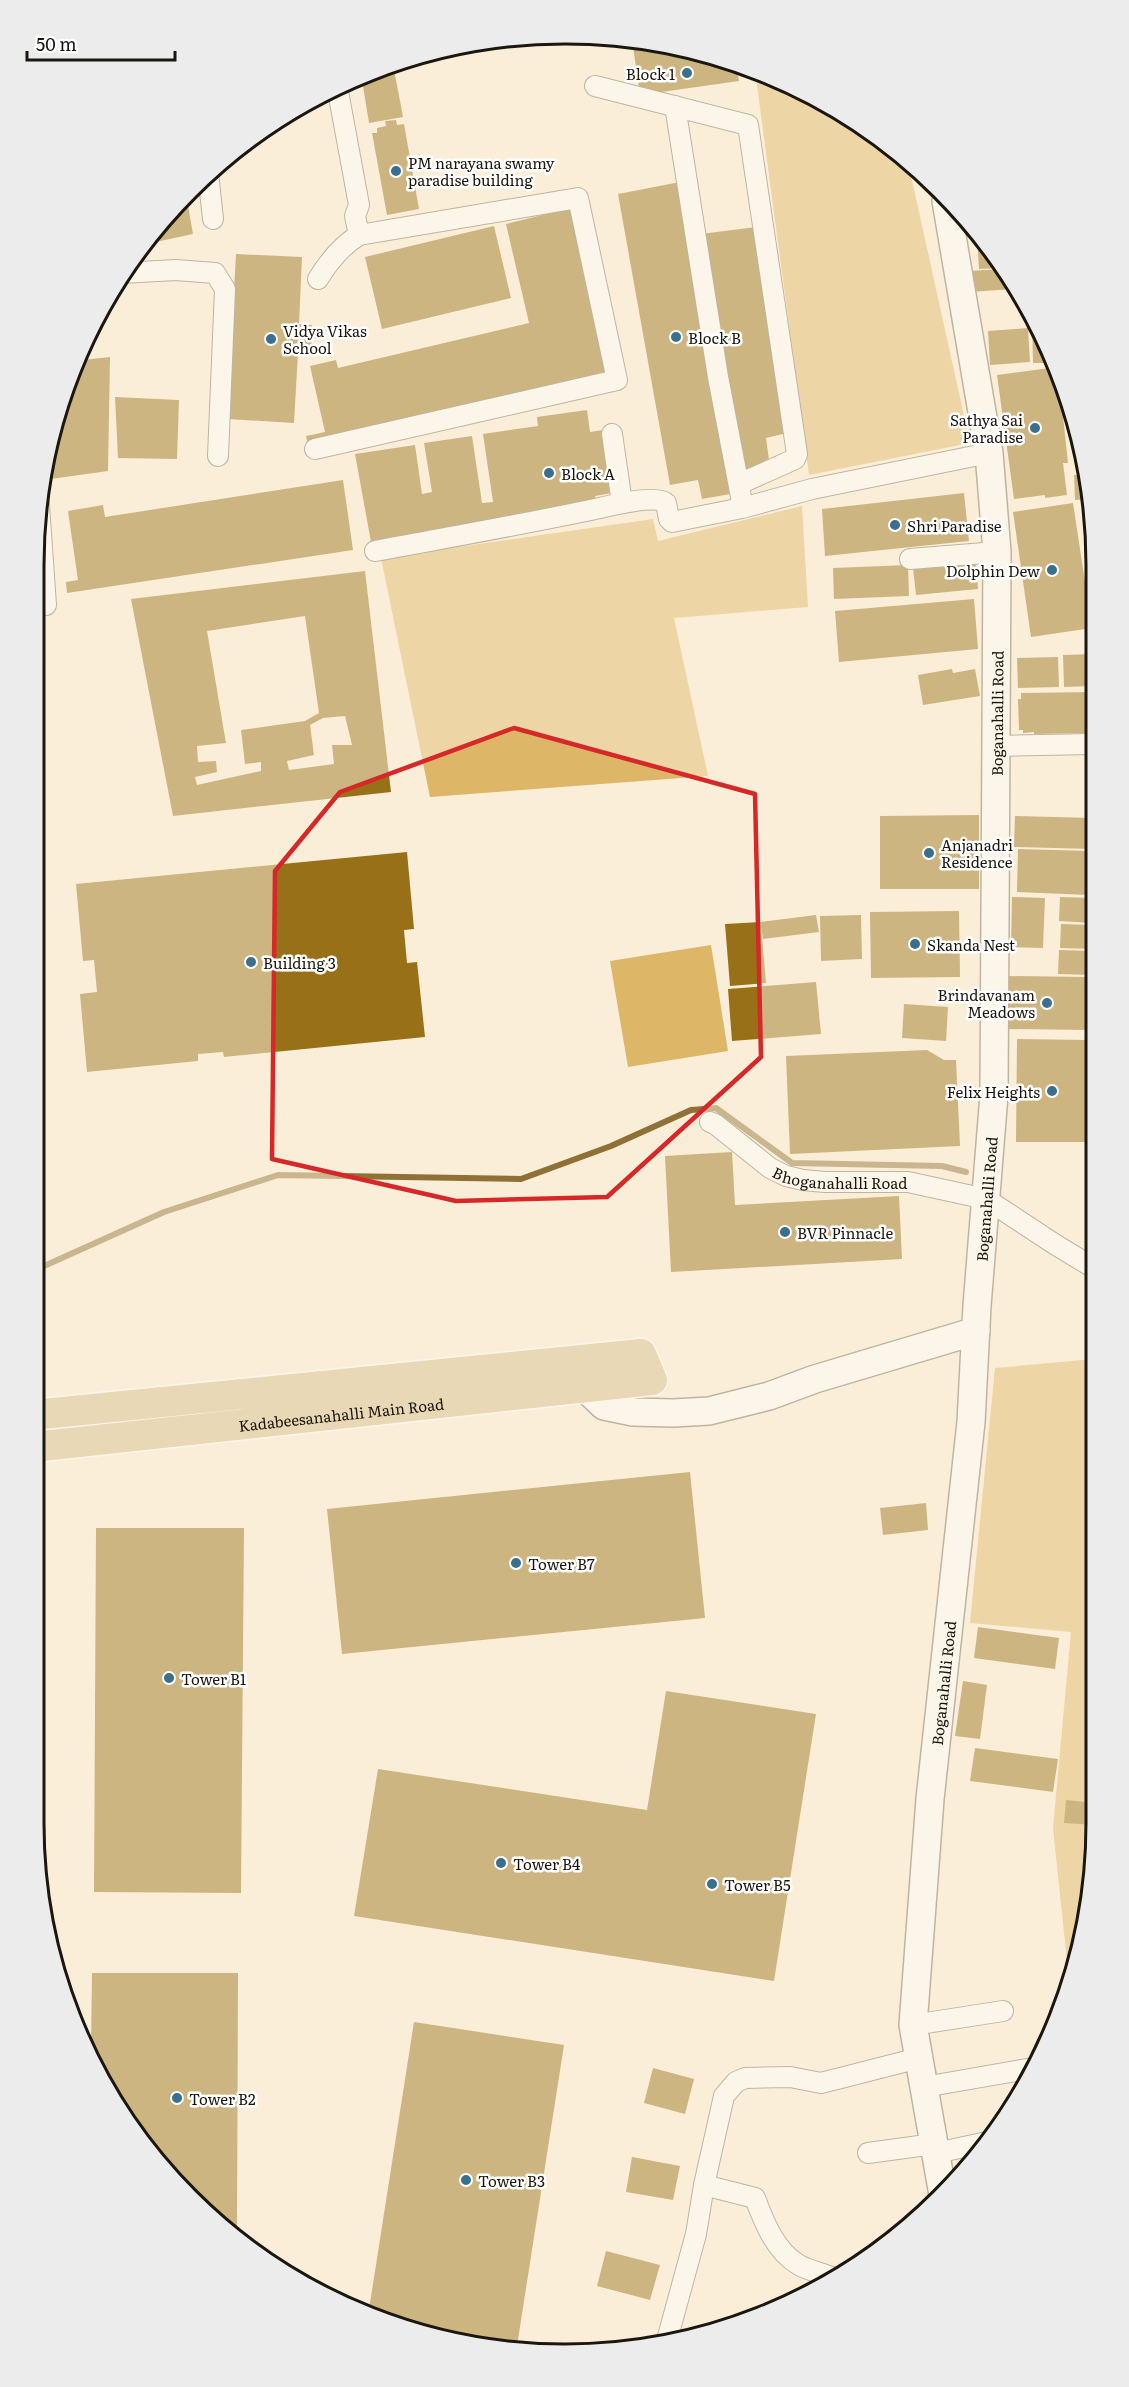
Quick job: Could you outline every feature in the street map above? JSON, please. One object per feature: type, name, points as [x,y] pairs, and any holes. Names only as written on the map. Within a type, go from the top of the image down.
[{"type":"main road","name":"Kadabeesanahalli Main Road","points":[[44,1414],[646,1367],[584,1387],[44,1446]]},
{"type":"street","points":[[595,86],[748,125],[797,454],[795,459],[739,484]]},
{"type":"street","points":[[339,95],[359,205],[355,216],[365,234]]},
{"type":"street","points":[[675,106],[718,377],[742,508]]},
{"type":"street","points":[[209,184],[213,219]]},
{"type":"street","points":[[315,449],[617,380],[578,198],[365,234],[348,242],[318,279]]},
{"type":"street","name":"Boganahalli Road","points":[[941,2182],[913,2025],[930,1799],[971,1422],[994,1095],[997,552],[989,453],[948,212]]},
{"type":"street","points":[[133,272],[176,270],[214,273],[225,289],[218,456]]},
{"type":"street","points":[[612,434],[622,502]]},
{"type":"street","points":[[375,551],[523,524],[622,502],[663,500],[672,522],[742,508],[812,489],[989,453]]},
{"type":"street","points":[[910,559],[997,552]]},
{"type":"street","points":[[44,576],[46,605]]},
{"type":"street","points":[[996,746],[1086,744]]},
{"type":"street","name":"Bhoganahalli Road","points":[[710,1122],[770,1168],[786,1176],[825,1182],[908,1182],[986,1199]]},
{"type":"street","points":[[986,1199],[1086,1263]]},
{"type":"street","points":[[584,1387],[604,1406],[633,1412],[709,1411],[769,1396],[815,1379],[976,1331]]},
{"type":"street","points":[[913,2025],[1003,2011]]},
{"type":"street","points":[[676,2331],[724,2096],[736,2082],[745,2078],[790,2077],[821,2083],[919,2058]]},
{"type":"street","points":[[924,2087],[1023,2070]]},
{"type":"street","points":[[868,2153],[975,2143]]},
{"type":"street","points":[[704,2186],[755,2198],[766,2228],[784,2252],[799,2265],[824,2274]]},
{"type":"highlighted area","points":[[514,728],[755,794],[761,1057],[607,1197],[456,1201],[272,1159],[275,871],[340,792]]},
{"type":"shaded area","points":[[756,80],[825,113],[882,151],[911,176],[970,443],[809,475]]},
{"type":"shaded area","points":[[802,506],[808,607],[674,618],[708,776],[430,797],[381,558],[653,519],[658,541]]},
{"type":"shaded area","points":[[711,945],[728,1051],[628,1067],[610,961]]},
{"type":"shaded area","points":[[1086,1360],[1086,1822],[1081,1891],[1067,1960],[1053,1828],[1071,1632],[970,1623],[995,1368]]},
{"type":"building","name":"Block 1","points":[[633,48],[699,61],[738,73],[739,81],[640,95]]},
{"type":"building","points":[[394,72],[403,117],[369,123],[363,84]]},
{"type":"building","name":"PM narayana swamy paradise building","points":[[396,120],[397,125],[404,124],[419,209],[387,215],[372,133],[377,133],[377,128],[386,126],[385,121]]},
{"type":"building","name":"Block B","points":[[680,182],[736,493],[702,499],[698,480],[670,485],[618,194]]},
{"type":"building","points":[[188,205],[193,234],[155,242]]},
{"type":"building","points":[[570,208],[610,376],[309,448],[306,436],[325,432],[310,366],[336,360],[338,368],[529,323],[506,224]]},
{"type":"building","points":[[494,226],[511,298],[382,329],[365,257]]},
{"type":"building","points":[[756,227],[787,433],[766,438],[770,467],[739,472],[701,234]]},
{"type":"building","points":[[978,247],[993,268],[979,269]]},
{"type":"building","name":"Vidya Vikas School","points":[[236,254],[302,257],[299,324],[312,325],[311,353],[298,353],[294,423],[227,419]]},
{"type":"building","points":[[994,269],[1007,289],[969,292],[968,271]]},
{"type":"building","points":[[1028,328],[1030,362],[990,365],[988,331]]},
{"type":"building","points":[[1032,335],[1045,363],[1033,363]]},
{"type":"building","points":[[110,357],[108,471],[51,479],[61,430],[85,360]]},
{"type":"building","name":"Sathya Sai Paradise","points":[[1047,368],[1063,412],[1068,463],[1063,463],[1067,495],[1014,499],[997,375]]},
{"type":"building","points":[[115,397],[179,400],[177,459],[118,458]]},
{"type":"building","name":"Block A","points":[[587,410],[590,432],[603,430],[612,493],[595,496],[597,506],[371,542],[355,454],[415,445],[422,494],[432,492],[424,443],[472,436],[482,503],[493,502],[483,434],[538,426],[537,417]]},
{"type":"building","points":[[1074,475],[1077,475],[1081,500],[1075,500]]},
{"type":"building","points":[[343,480],[353,550],[67,593],[66,582],[78,580],[68,511],[103,505],[105,517]]},
{"type":"building","name":"Shri Paradise","points":[[964,493],[969,541],[825,556],[822,509]]},
{"type":"building","name":"Dolphin Dew","points":[[1073,503],[1086,589],[1086,629],[1031,637],[1013,512]]},
{"type":"building","points":[[976,562],[978,589],[916,595],[913,568]]},
{"type":"building","points":[[908,565],[909,596],[834,599],[833,568]]},
{"type":"building","points":[[365,571],[391,792],[173,816],[131,599]],"holes":[[[305,616],[319,713],[305,721],[241,730],[245,764],[261,762],[261,771],[197,785],[195,777],[217,772],[216,761],[198,762],[197,746],[226,743],[207,631]],[[345,716],[352,745],[332,745],[334,764],[289,770],[287,761],[314,755],[310,725],[323,718]]]},
{"type":"building","points":[[974,599],[978,649],[839,662],[835,611]]},
{"type":"building","points":[[1086,654],[1086,686],[1064,687],[1063,655]]},
{"type":"building","points":[[1058,657],[1059,687],[1018,688],[1017,658]]},
{"type":"building","points":[[952,669],[953,673],[975,669],[980,696],[923,705],[918,675]]},
{"type":"building","points":[[1086,692],[1086,733],[1023,733],[1023,730],[1019,730],[1018,699],[1021,699],[1021,693]]},
{"type":"building","name":"Anjanadri Residence","points":[[979,815],[979,889],[880,889],[880,816]]},
{"type":"building","points":[[1015,816],[1086,818],[1086,849],[1014,847]]},
{"type":"building","points":[[1018,849],[1086,851],[1086,895],[1017,892]]},
{"type":"building","name":"Building 3","points":[[407,852],[414,929],[404,930],[407,963],[417,962],[425,1037],[224,1057],[223,1052],[198,1054],[198,1061],[87,1072],[80,994],[97,992],[94,960],[83,961],[76,884]]},
{"type":"building","points":[[1012,897],[1045,898],[1043,948],[1011,947]]},
{"type":"building","points":[[1060,897],[1086,898],[1086,923],[1059,921]]},
{"type":"building","name":"Skanda Nest","points":[[959,911],[960,977],[871,978],[870,912]]},
{"type":"building","points":[[816,915],[819,932],[763,939],[761,926],[766,983],[730,986],[725,924]]},
{"type":"building","points":[[861,915],[862,959],[821,961],[820,916]]},
{"type":"building","points":[[1061,924],[1086,925],[1086,949],[1060,948]]},
{"type":"building","points":[[1059,950],[1086,951],[1086,975],[1058,974]]},
{"type":"building","name":"Brindavanam Meadows","points":[[1008,976],[1086,977],[1086,1030],[1007,1029]]},
{"type":"building","points":[[816,982],[821,1034],[732,1041],[728,989]]},
{"type":"building","points":[[904,1004],[948,1007],[946,1041],[902,1038]]},
{"type":"building","name":"Felix Heights","points":[[1017,1039],[1086,1040],[1086,1142],[1016,1142]]},
{"type":"building","points":[[927,1050],[944,1060],[956,1060],[960,1146],[790,1154],[786,1056]]},
{"type":"building","name":"BVR Pinnacle","points":[[732,1152],[735,1205],[899,1196],[902,1259],[671,1272],[665,1156]]},
{"type":"building","name":"Tower B7","points":[[690,1472],[705,1618],[342,1654],[327,1509]]},
{"type":"building","points":[[926,1503],[928,1530],[883,1535],[880,1508]]},
{"type":"building","name":"Tower B1","points":[[96,1528],[244,1528],[241,1893],[94,1892]]},
{"type":"building","points":[[978,1627],[1059,1638],[1055,1669],[974,1658]]},
{"type":"building","points":[[963,1681],[987,1685],[980,1739],[955,1736]]},
{"type":"building","points":[[666,1691],[816,1714],[774,1981],[354,1916],[378,1769],[647,1810]]},
{"type":"building","points":[[975,1748],[1058,1759],[1053,1792],[970,1781]]},
{"type":"building","points":[[1086,1791],[1086,1824],[1064,1823],[1066,1800],[1085,1802]]},
{"type":"building","name":"Tower B2","points":[[92,1973],[238,1973],[237,2228],[196,2191],[151,2140],[113,2083],[91,2040]]},
{"type":"building","name":"Tower B3","points":[[414,2022],[564,2045],[518,2341],[430,2326],[370,2306]]},
{"type":"building","points":[[653,2068],[694,2079],[685,2114],[644,2103]]},
{"type":"building","points":[[632,2157],[680,2166],[673,2200],[626,2192]]},
{"type":"building","points":[[606,2251],[660,2265],[650,2300],[597,2286]]},
{"type":"waterway","points":[[44,1266],[164,1212],[278,1175],[521,1179],[611,1146],[691,1110],[716,1108],[792,1163],[942,1166],[966,1172]]},
{"type":"place","name":"Block 1","points":[[687,73]]},
{"type":"place","name":"PM narayana swamy paradise building","points":[[396,171]]},
{"type":"place","name":"Block B","points":[[676,337]]},
{"type":"place","name":"Vidya Vikas School","points":[[271,339]]},
{"type":"place","name":"Sathya Sai Paradise","points":[[1035,428]]},
{"type":"place","name":"Block A","points":[[549,473]]},
{"type":"place","name":"Shri Paradise","points":[[895,525]]},
{"type":"place","name":"Dolphin Dew","points":[[1052,570]]},
{"type":"place","name":"Anjanadri Residence","points":[[929,853]]},
{"type":"place","name":"Skanda Nest","points":[[915,944]]},
{"type":"place","name":"Building 3","points":[[251,962]]},
{"type":"place","name":"Brindavanam Meadows","points":[[1047,1003]]},
{"type":"place","name":"Felix Heights","points":[[1052,1091]]},
{"type":"place","name":"BVR Pinnacle","points":[[785,1232]]},
{"type":"place","name":"Tower B7","points":[[516,1563]]},
{"type":"place","name":"Tower B1","points":[[169,1678]]},
{"type":"place","name":"Tower B4","points":[[501,1863]]},
{"type":"place","name":"Tower B5","points":[[712,1884]]},
{"type":"place","name":"Tower B2","points":[[177,2098]]},
{"type":"place","name":"Tower B3","points":[[466,2180]]}]
